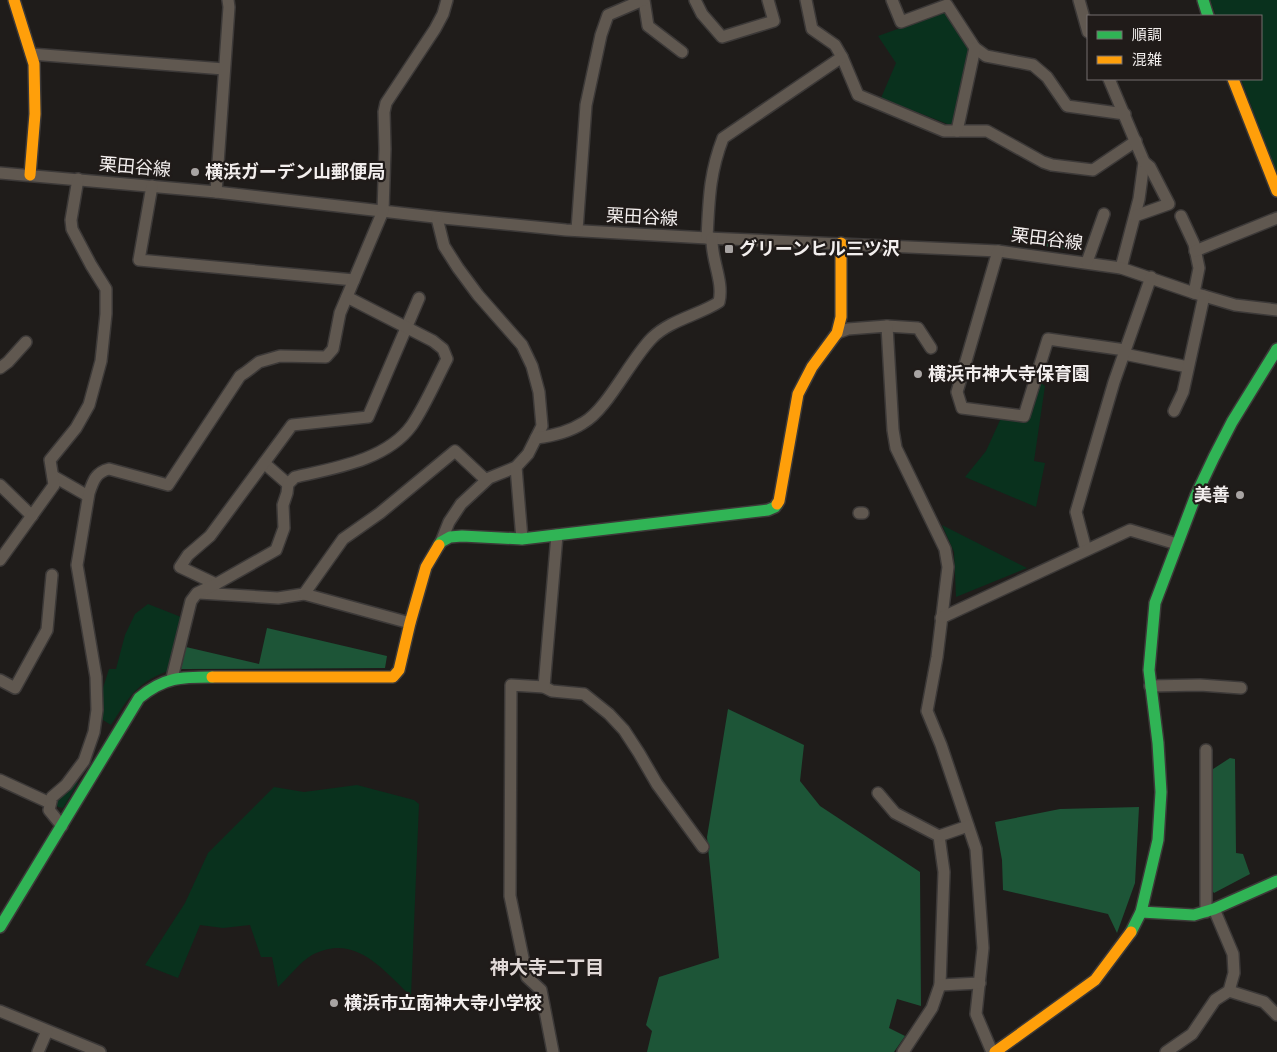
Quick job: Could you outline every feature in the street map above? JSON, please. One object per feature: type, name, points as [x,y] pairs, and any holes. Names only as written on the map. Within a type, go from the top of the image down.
[{"type":"street","points":[[14,0],[34,64],[35,114],[30,175]]},
{"type":"street","points":[[216,192],[228,0]]},
{"type":"street","points":[[62,826],[48,810],[50,803],[52,797],[66,785],[84,761],[94,732],[96,717],[96,677],[77,565],[88,496],[93,481],[101,471],[109,469],[168,485],[240,376],[259,362],[280,356],[326,357],[333,349],[339,316],[383,210],[386,149],[384,112],[386,103],[435,29],[443,14],[447,0]]},
{"type":"street","points":[[577,230],[586,105],[601,35],[608,15],[643,0],[648,26],[667,48],[682,52]]},
{"type":"street","points":[[695,0],[702,14],[722,37],[774,21],[768,0]]},
{"type":"street","points":[[806,0],[812,29],[835,45],[858,95],[944,131],[987,131],[1043,162],[1052,165],[1093,170],[1136,141]]},
{"type":"street","points":[[892,0],[901,22],[947,5],[975,48],[986,56],[1033,65],[1047,77],[1067,106],[1125,114]]},
{"type":"street","points":[[1079,0],[1087,28]]},
{"type":"street","points":[[1204,0],[1208,15]]},
{"type":"street","points":[[957,131],[975,48]]},
{"type":"street","points":[[31,54],[224,69]]},
{"type":"street","points":[[536,438],[552,436],[584,423],[602,406],[636,355],[653,336],[720,302],[721,293],[709,238],[711,177],[723,138],[842,57]]},
{"type":"street","points":[[1109,80],[1144,162],[1150,168],[1169,204],[1135,216]]},
{"type":"street","points":[[1233,80],[1277,191]]},
{"type":"street","points":[[1121,268],[1135,216],[1144,162]]},
{"type":"street","name":"栗田谷線","points":[[0,173],[216,192],[383,210],[437,218],[577,230],[998,251],[1121,268],[1199,295],[1235,305],[1277,310]]},
{"type":"street","points":[[0,560],[54,485],[50,460],[76,428],[89,405],[101,361],[106,314],[106,290],[72,229],[71,220],[78,179]]},
{"type":"street","points":[[152,186],[139,260],[354,280]]},
{"type":"street","points":[[1087,262],[1104,214]]},
{"type":"street","points":[[1174,411],[1182,392],[1188,367],[1199,295],[1199,268],[1194,244],[1181,216]]},
{"type":"street","points":[[0,927],[139,698],[172,678],[393,677],[399,670],[426,567],[441,542],[449,522],[461,504],[486,480],[516,467],[528,454],[542,426],[539,392],[532,366],[522,345],[478,295],[458,268],[444,246],[437,218]]},
{"type":"street","points":[[1195,251],[1277,218]]},
{"type":"street","points":[[441,542],[450,537],[462,536],[522,539],[768,510],[775,507],[778,501],[798,394],[812,368],[837,333],[841,317],[840,243]]},
{"type":"street","points":[[998,251],[957,392],[962,408],[1024,416],[1048,338],[1125,352],[1188,367]]},
{"type":"street","points":[[1086,550],[1076,512],[1114,382],[1151,277]]},
{"type":"street","points":[[172,678],[191,601],[197,593],[276,550],[284,528],[282,504],[287,493],[288,484],[295,477],[355,463],[389,447],[412,425],[447,359],[443,349],[433,342],[347,297]]},
{"type":"street","points":[[216,584],[180,566],[188,555],[210,536],[292,425],[368,416],[419,298]]},
{"type":"street","points":[[837,333],[848,328],[887,326],[918,328],[931,348]]},
{"type":"street","points":[[887,326],[893,430],[896,448],[944,549],[948,567],[928,711],[942,745],[976,849],[983,948],[976,1014],[993,1052],[1095,980],[1129,937],[1141,912],[1158,840],[1161,792],[1158,743],[1149,670],[1150,642],[1155,603],[1196,495],[1214,457],[1232,422],[1277,349]]},
{"type":"street","points":[[0,368],[26,342]]},
{"type":"street","points":[[304,594],[343,539],[380,514],[455,451],[486,480]]},
{"type":"street","points":[[264,463],[288,484]]},
{"type":"street","points":[[516,467],[522,539]]},
{"type":"street","points":[[53,476],[88,496]]},
{"type":"street","points":[[0,485],[32,516]]},
{"type":"street","points":[[941,618],[1130,530],[1177,544]]},
{"type":"street","points":[[544,687],[557,535]]},
{"type":"street","points":[[0,680],[15,688],[47,630],[52,575]]},
{"type":"street","points":[[197,593],[278,598],[304,594],[410,623]]},
{"type":"street","points":[[553,1052],[541,990],[527,977],[510,896],[510,685],[544,687],[552,691],[584,694],[609,714],[624,730],[657,784],[703,847]]},
{"type":"street","points":[[1150,686],[1241,688]]},
{"type":"street","points":[[1166,1052],[1192,1034],[1215,1000],[1229,991],[1234,973],[1233,954],[1210,910],[1206,750]]},
{"type":"street","points":[[0,780],[50,803]]},
{"type":"street","points":[[878,793],[895,813],[939,836],[968,826]]},
{"type":"street","points":[[903,1052],[932,1008],[940,985],[944,872],[939,836]]},
{"type":"street","points":[[1141,912],[1194,915],[1276,885]]},
{"type":"street","points":[[940,985],[980,982]]},
{"type":"street","points":[[1229,991],[1264,1002],[1277,1015]]},
{"type":"street","points":[[0,1011],[100,1052]]},
{"type":"street","points":[[38,1052],[47,1031]]},
{"type":"green space","points":[[1210,0],[1277,0],[1277,173],[1241,80],[1262,80],[1262,15],[1216,15]]},
{"type":"green space","points":[[948,11],[971,50],[955,120],[950,125],[881,98],[896,63],[878,36]]},
{"type":"green space","points":[[1015,226],[1077,247],[1077,251],[1010,241],[1011,227]]},
{"type":"green space","points":[[1040,382],[1045,386],[1034,461],[1045,463],[1036,507],[965,477],[986,451],[1001,418],[1027,421]]},
{"type":"green space","points":[[942,525],[1027,568],[956,597],[954,552]]},
{"type":"green space","points":[[148,604],[181,617],[168,671],[148,681],[134,692],[111,725],[103,720],[103,688],[109,669],[116,669],[125,635],[135,614]]},
{"type":"green space","points":[[267,628],[387,656],[385,668],[181,669],[186,647],[259,664]]},
{"type":"green space","points":[[728,709],[804,745],[800,781],[820,806],[920,872],[921,1006],[897,999],[889,1028],[905,1036],[894,1052],[647,1052],[652,1031],[646,1025],[659,977],[719,958],[707,837]]},
{"type":"green space","points":[[1230,758],[1235,759],[1236,853],[1243,854],[1250,874],[1214,893],[1210,888],[1210,771]]},
{"type":"green space","points":[[74,781],[78,783],[63,808],[58,807],[55,799]]},
{"type":"green space","points":[[357,785],[414,800],[419,804],[411,996],[390,975],[367,957],[355,951],[342,948],[327,949],[312,955],[278,987],[272,957],[261,957],[250,925],[223,928],[200,925],[178,978],[145,965],[185,903],[208,853],[274,787],[304,792]]},
{"type":"green space","points":[[1139,807],[1135,883],[1117,933],[1108,914],[1003,890],[1002,860],[995,822],[1060,809]]},
{"type":"traffic: fast","points":[[1203,0],[1208,15]]},
{"type":"traffic: fast","points":[[1131,932],[1141,912],[1158,840],[1161,792],[1158,743],[1149,670],[1155,603],[1196,495],[1214,457],[1232,422],[1277,349]]},
{"type":"traffic: fast","points":[[439,545],[450,537],[522,539],[768,510],[777,504]]},
{"type":"traffic: fast","points":[[0,927],[139,698],[165,682],[191,677],[212,677]]},
{"type":"traffic: fast","points":[[1141,912],[1194,915],[1214,909],[1277,881]]},
{"type":"traffic: slow","points":[[14,0],[34,64],[35,114],[30,175]]},
{"type":"traffic: slow","points":[[1233,80],[1277,191]]},
{"type":"traffic: slow","points":[[777,504],[798,394],[812,367],[837,333],[841,317],[841,243]]},
{"type":"traffic: slow","points":[[212,677],[393,677],[399,670],[426,567],[439,545]]},
{"type":"traffic: slow","points":[[995,1052],[1095,980],[1131,932]]},
{"type":"place","name":"横浜ガーデン山郵便局","points":[[195,172]]},
{"type":"place","name":"グリーンヒル三ツ沢","points":[[729,249]]},
{"type":"place","name":"横浜市神大寺保育園","points":[[918,374]]},
{"type":"place","name":"美善","points":[[1240,495]]},
{"type":"place","name":"横浜市立南神大寺小学校","points":[[334,1003]]},
{"type":"district","name":"神大寺二丁目","points":[[547,967]]}]
